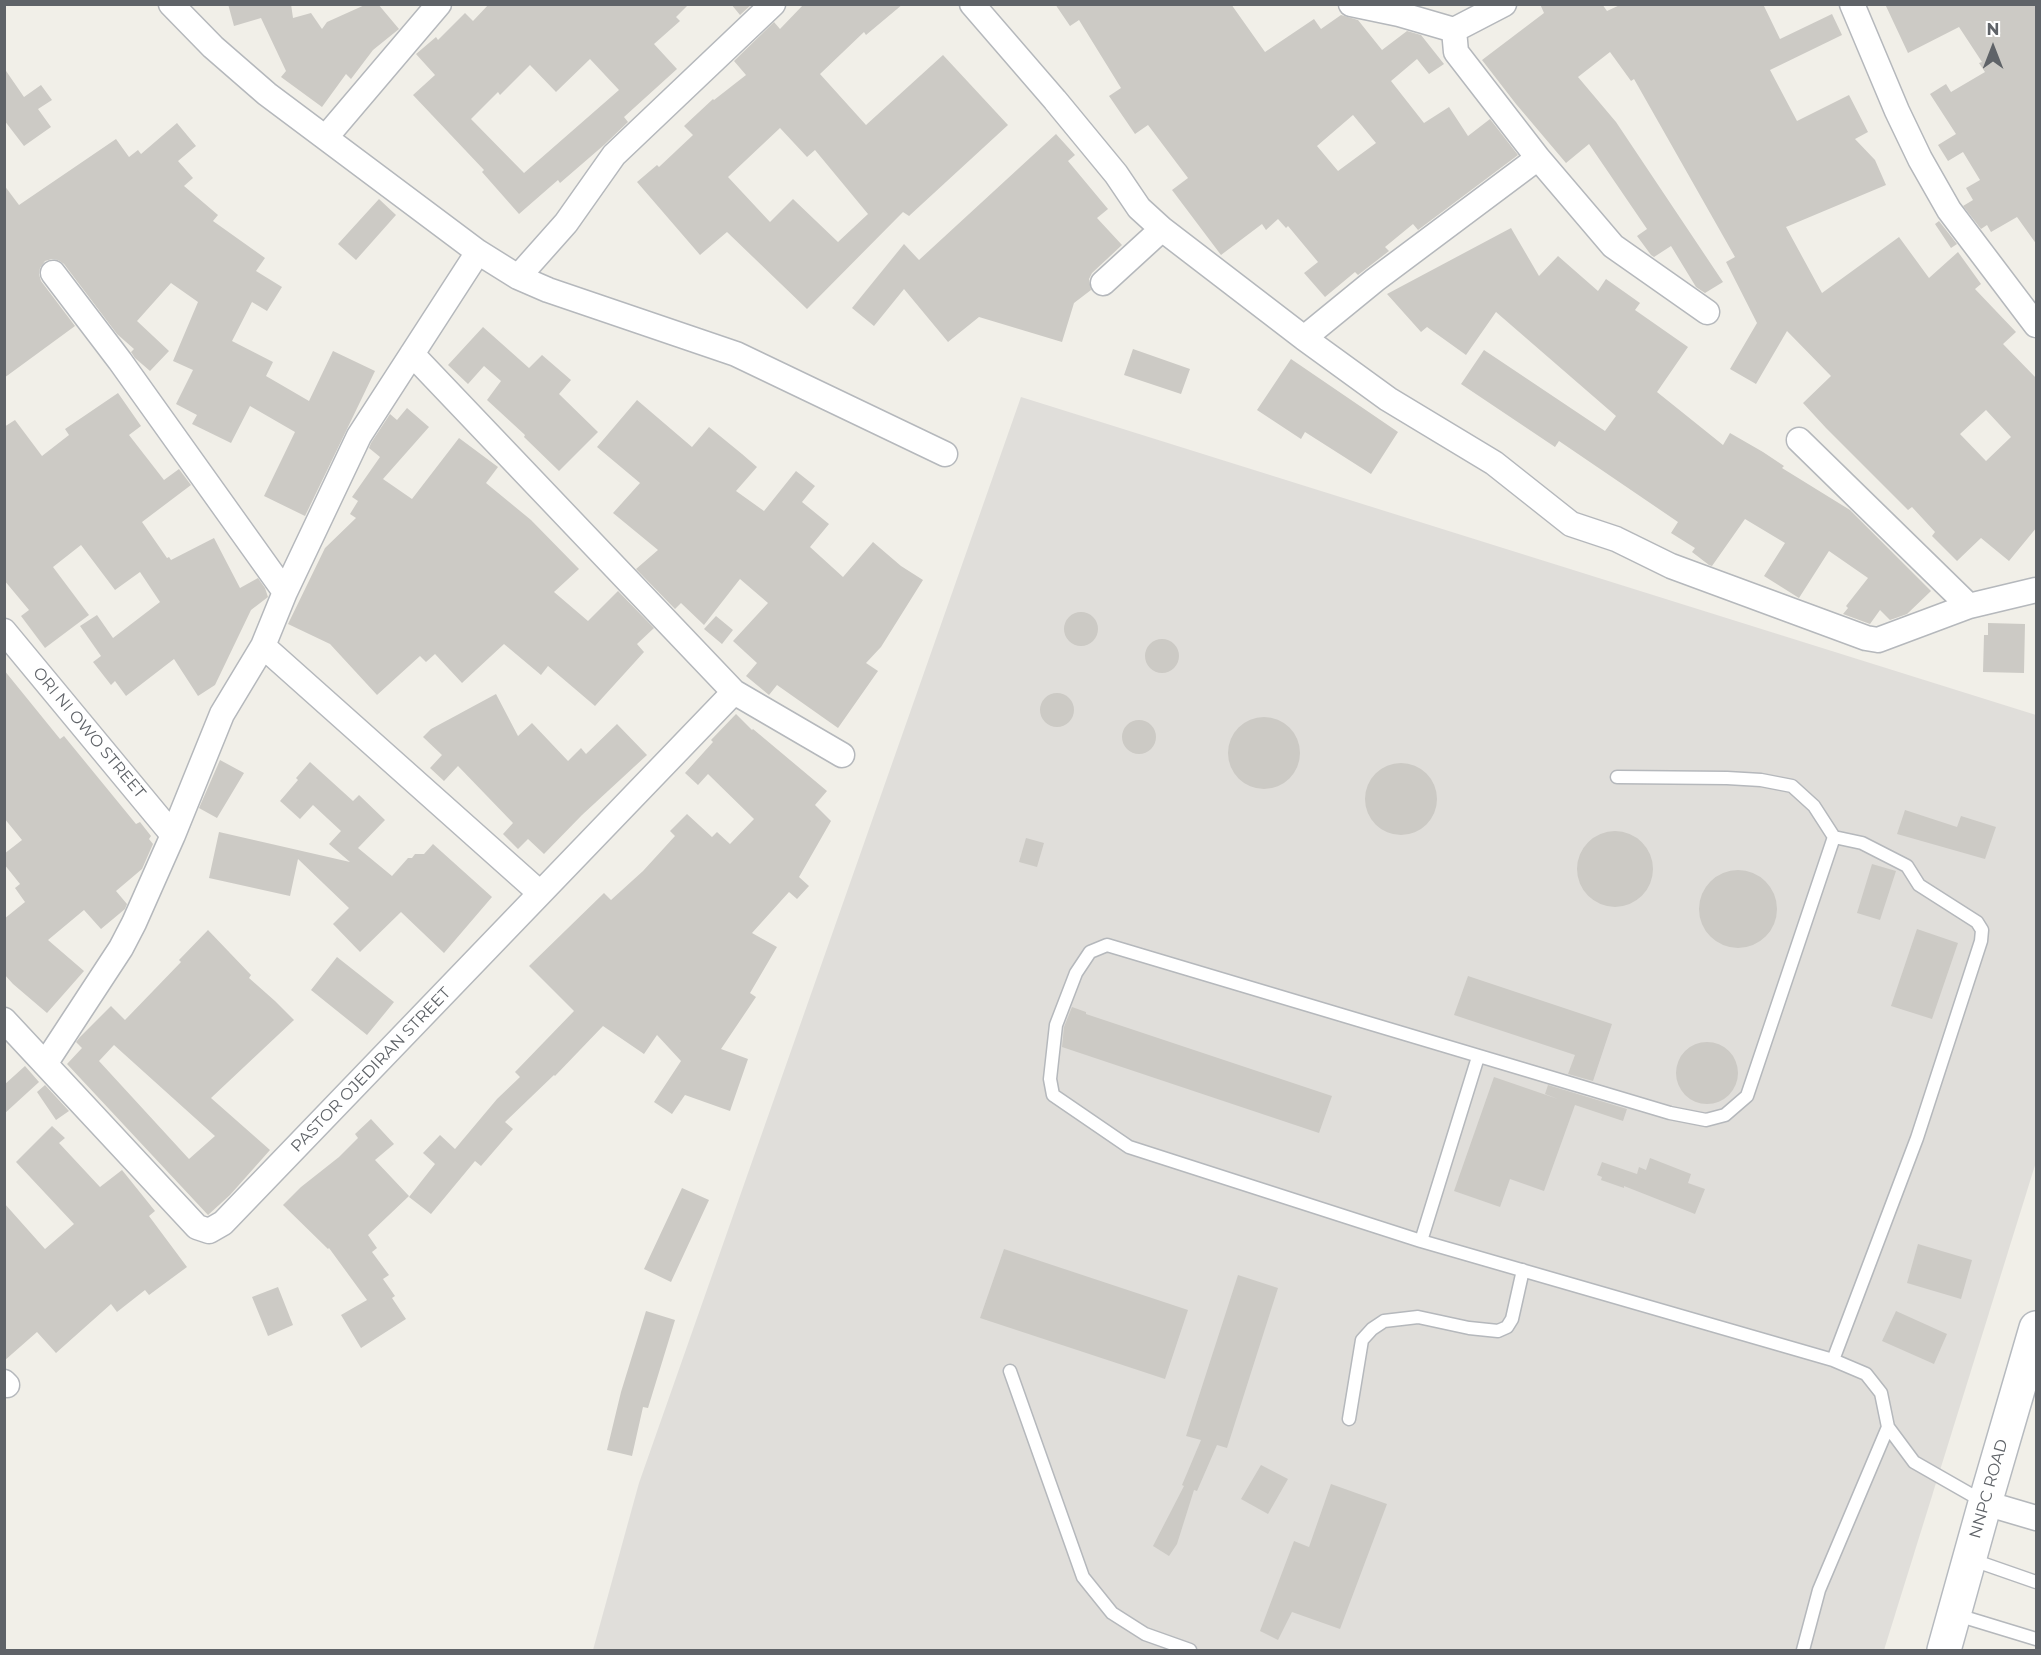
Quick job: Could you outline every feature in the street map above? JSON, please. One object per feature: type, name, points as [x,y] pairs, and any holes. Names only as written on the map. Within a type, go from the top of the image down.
[{"type":"street","points":[[171,4],[213,47],[267,94],[478,252],[518,277],[548,290],[736,354],[945,454]]},
{"type":"street","points":[[518,277],[566,223],[614,155],[773,4]]},
{"type":"street","points":[[972,4],[1063,109],[1116,174],[1139,208],[1162,229],[1388,399],[1494,463],[1571,524],[1616,540],[1671,566],[1840,629],[1878,640],[1969,606],[2037,590]]},
{"type":"street","points":[[1351,4],[1399,14],[1454,30],[1504,4]]},
{"type":"street","points":[[1852,4],[1897,111],[1943,200],[2037,325]]},
{"type":"street","points":[[326,138],[432,8]]},
{"type":"street","points":[[1454,30],[1456,52],[1538,158],[1613,246],[1707,312]]},
{"type":"street","points":[[1304,338],[1376,280],[1538,158]]},
{"type":"street","points":[[1103,283],[1162,229]]},
{"type":"street","points":[[45,1064],[121,948],[173,835],[222,714],[263,646],[285,592],[358,436],[478,252]]},
{"type":"street","points":[[53,273],[120,361],[285,592]]},
{"type":"street","points":[[412,354],[734,693],[842,755]]},
{"type":"street","points":[[1799,440],[1969,606]]},
{"type":"street","name":"ORI NI OWO STREET","points":[[4,631],[173,835]]},
{"type":"street","points":[[263,646],[540,894]]},
{"type":"street","name":"PASTOR OJEDIRAN STREET","points":[[4,1020],[197,1227],[210,1231],[223,1224],[734,693]]},
{"type":"street","name":"NNPC ROAD","points":[[1944,1650],[2037,1328]]},
{"type":"street","points":[[1985,1503],[2037,1518]]},
{"type":"lane","points":[[1617,777],[1727,778],[1761,780],[1791,786],[1814,806],[1834,837],[1862,843],[1907,866],[1919,885],[1977,922],[1982,930],[1981,941],[1917,1138],[1833,1360]]},
{"type":"lane","points":[[1834,837],[1748,1096],[1725,1115],[1706,1120],[1670,1113],[1107,945],[1090,952],[1081,966],[1056,1025],[1050,1079],[1053,1095],[1129,1147],[1421,1241],[1833,1360],[1866,1374],[1881,1393],[1888,1427],[1914,1462],[1985,1503]]},
{"type":"lane","points":[[1421,1241],[1478,1057]]},
{"type":"lane","points":[[1349,1419],[1362,1340],[1372,1329],[1384,1321],[1419,1317],[1469,1328],[1498,1331],[1507,1327],[1512,1319],[1524,1270]]},
{"type":"lane","points":[[1010,1371],[1083,1577],[1112,1613],[1145,1634],[1190,1650]]},
{"type":"lane","points":[[1803,1650],[1820,1590],[1888,1427]]},
{"type":"lane","points":[[1969,1558],[2037,1582]]},
{"type":"lane","points":[[1954,1614],[2037,1639]]},
{"type":"shaded area","points":[[1021,397],[2036,715],[2036,1162],[1884,1650],[593,1650],[639,1483]]},
{"type":"building","points":[[228,4],[291,4],[293,18],[311,13],[322,29],[327,22],[367,4],[378,4],[399,29],[373,50],[351,79],[346,74],[322,107],[281,77],[286,71],[261,18],[234,26]]},
{"type":"building","points":[[489,4],[689,4],[676,17],[680,21],[654,44],[677,69],[624,117],[628,122],[604,145],[560,183],[558,180],[519,214],[482,172],[484,170],[413,95],[435,75],[416,54],[436,37],[438,40],[465,13],[473,21]],"holes":[[[590,59],[619,90],[524,173],[471,119],[498,92],[500,95],[530,65],[556,92]]]},
{"type":"building","points":[[731,4],[752,4],[740,15]]},
{"type":"building","points":[[804,4],[903,4],[866,35],[864,32],[820,74],[866,125],[943,55],[1008,125],[909,216],[903,212],[807,309],[727,232],[700,255],[637,182],[657,165],[659,167],[693,135],[684,126],[713,99],[746,75],[734,61],[774,22],[780,29]],"holes":[[[780,128],[807,157],[815,150],[868,214],[838,242],[793,199],[770,222],[728,177]]]},
{"type":"building","points":[[1055,4],[1231,4],[1265,52],[1314,19],[1321,29],[1341,15],[1358,20],[1382,50],[1407,31],[1421,35],[1444,64],[1429,74],[1417,59],[1391,81],[1424,123],[1449,107],[1468,136],[1490,119],[1518,155],[1418,230],[1413,224],[1385,247],[1389,251],[1358,275],[1355,272],[1325,297],[1304,273],[1318,262],[1288,226],[1286,228],[1278,219],[1266,230],[1262,224],[1221,255],[1172,190],[1188,178],[1148,125],[1135,134],[1109,96],[1121,88],[1079,20],[1070,26]],"holes":[[[1353,115],[1376,143],[1338,171],[1317,146]]]},
{"type":"building","points":[[1540,4],[1602,4],[1607,11],[1622,4],[1763,4],[1780,39],[1832,14],[1842,35],[1770,70],[1797,121],[1849,95],[1868,132],[1855,139],[1875,160],[1886,185],[1786,227],[1822,293],[1899,237],[1929,278],[1958,252],[1981,284],[1975,289],[2016,332],[2003,344],[2037,379],[2037,527],[2009,561],[1981,538],[1957,561],[1932,536],[1935,532],[1912,507],[1908,510],[1826,428],[1803,403],[1831,376],[1787,331],[1756,384],[1730,369],[1757,323],[1726,262],[1735,257],[1634,79],[1631,81],[1610,52],[1578,77],[1616,122],[1723,282],[1705,293],[1696,287],[1671,246],[1654,257],[1651,255],[1637,236],[1647,229],[1589,144],[1566,163],[1482,60],[1544,13]],"holes":[[[1986,410],[2011,437],[1986,461],[1960,434]]]},
{"type":"building","points":[[1885,4],[2037,4],[2037,245],[2017,217],[1991,232],[1987,225],[1981,229],[1963,206],[1973,200],[1966,188],[1980,180],[1963,152],[1948,161],[1938,145],[1956,134],[1930,94],[1946,84],[1951,92],[1985,72],[1979,63],[1982,62],[1959,27],[1908,53]]},
{"type":"building","points":[[4,68],[24,97],[41,85],[52,100],[38,109],[51,127],[24,146],[4,120]]},
{"type":"building","points":[[177,123],[196,146],[178,161],[193,178],[184,186],[218,215],[213,221],[265,258],[256,271],[282,287],[267,311],[252,302],[232,341],[273,362],[266,376],[309,401],[333,351],[375,371],[305,516],[264,496],[295,432],[250,406],[231,443],[192,424],[197,415],[176,404],[193,370],[173,361],[198,302],[171,283],[137,321],[169,351],[150,371],[135,358],[131,352],[134,349],[117,334],[64,264],[52,259],[45,261],[40,268],[41,281],[75,326],[4,378],[4,185],[19,205],[116,139],[129,157],[138,150],[141,154]]},
{"type":"building","points":[[1056,134],[1075,155],[1068,161],[1108,209],[1097,218],[1122,245],[1092,273],[1089,279],[1091,290],[1074,303],[1062,342],[979,317],[948,342],[904,289],[874,326],[852,308],[904,244],[919,260]]},
{"type":"building","points":[[379,199],[396,215],[356,260],[338,244]]},
{"type":"building","points":[[1939,221],[1957,244],[1951,248],[1935,224]]},
{"type":"building","points":[[1511,228],[1539,276],[1558,256],[1598,291],[1606,279],[1640,303],[1635,310],[1688,347],[1657,392],[1723,445],[1730,433],[1763,452],[1784,466],[1782,468],[1850,510],[1931,591],[1907,614],[1890,620],[1880,610],[1870,624],[1843,614],[1848,608],[1846,606],[1868,578],[1829,551],[1799,598],[1764,576],[1785,543],[1745,519],[1712,566],[1709,565],[1692,552],[1695,548],[1671,533],[1678,522],[1559,441],[1555,447],[1461,384],[1484,350],[1605,431],[1616,416],[1496,312],[1466,355],[1427,327],[1421,332],[1387,294]]},
{"type":"building","points":[[483,327],[529,368],[542,355],[571,380],[559,394],[598,432],[559,471],[487,400],[501,381],[484,366],[468,384],[448,365]]},
{"type":"building","points":[[1133,349],[1190,369],[1181,394],[1124,375]]},
{"type":"building","points":[[1291,359],[1398,432],[1371,474],[1305,432],[1301,439],[1257,410]]},
{"type":"building","points":[[118,393],[141,426],[129,435],[164,480],[179,469],[191,485],[142,522],[167,558],[171,560],[214,538],[240,588],[258,578],[268,597],[251,610],[215,685],[198,696],[174,659],[126,696],[115,681],[111,685],[93,662],[101,656],[80,626],[97,615],[113,638],[160,602],[140,572],[115,590],[81,545],[53,567],[89,615],[45,648],[21,616],[29,610],[4,580],[4,427],[15,420],[42,456],[69,435],[65,429]]},
{"type":"building","points":[[637,400],[692,447],[709,427],[757,467],[736,491],[764,511],[796,471],[815,486],[802,502],[829,524],[810,547],[843,577],[873,542],[901,566],[923,580],[881,647],[866,663],[878,671],[838,728],[777,685],[769,695],[746,676],[757,663],[733,641],[768,603],[740,579],[704,625],[681,603],[675,609],[636,569],[658,550],[613,513],[640,483],[597,447]]},
{"type":"building","points":[[407,408],[429,427],[383,479],[412,499],[459,438],[498,467],[486,483],[531,520],[579,569],[554,592],[588,621],[618,591],[654,628],[637,644],[644,652],[595,706],[548,666],[541,675],[504,644],[462,683],[435,654],[426,662],[420,656],[377,695],[330,644],[288,624],[325,548],[356,518],[350,514],[358,501],[352,497],[380,457],[369,448],[371,443],[390,414],[397,420]]},
{"type":"building","points":[[1081,612],[1093,617],[1098,629],[1093,641],[1081,646],[1069,641],[1064,629],[1069,617]]},
{"type":"building","points":[[716,616],[733,630],[722,644],[704,629]]},
{"type":"building","points":[[1988,623],[2025,624],[2024,673],[1983,672],[1984,635],[1988,635]]},
{"type":"building","points":[[1162,639],[1174,644],[1179,656],[1174,668],[1162,673],[1150,668],[1145,656],[1150,644]]},
{"type":"building","points":[[4,670],[60,739],[64,736],[136,824],[140,822],[151,836],[149,839],[153,844],[142,869],[116,891],[127,904],[125,909],[101,929],[84,910],[48,940],[84,971],[47,1013],[4,974],[4,919],[25,902],[15,888],[20,884],[4,864],[4,854],[22,840],[4,818]]},
{"type":"building","points":[[1057,693],[1069,698],[1074,710],[1069,722],[1057,727],[1045,722],[1040,710],[1045,698]]},
{"type":"building","points":[[496,694],[518,736],[532,723],[568,761],[581,748],[586,754],[617,724],[647,755],[544,854],[528,839],[518,849],[503,834],[513,823],[458,766],[444,781],[430,768],[442,755],[423,737],[431,729]]},
{"type":"building","points":[[736,714],[752,730],[827,791],[815,805],[831,821],[799,877],[809,886],[797,899],[789,892],[752,933],[777,947],[750,993],[756,997],[721,1049],[748,1059],[730,1111],[685,1095],[672,1114],[654,1102],[681,1061],[657,1035],[644,1054],[603,1026],[555,1076],[505,1122],[513,1129],[481,1166],[475,1161],[431,1214],[409,1197],[435,1164],[423,1153],[440,1135],[455,1149],[497,1099],[520,1077],[515,1072],[574,1011],[529,966],[604,893],[611,900],[643,871],[675,836],[670,831],[687,814],[712,837],[717,832],[730,844],[754,819],[708,774],[698,785],[685,773],[713,742],[711,740]]},
{"type":"building","points":[[1264,717],[1284,723],[1294,733],[1300,753],[1294,773],[1284,783],[1264,789],[1244,783],[1234,773],[1228,753],[1234,733],[1244,723]]},
{"type":"building","points":[[1139,720],[1151,725],[1156,737],[1151,749],[1139,754],[1127,749],[1122,737],[1127,725]]},
{"type":"building","points":[[220,760],[244,773],[217,818],[199,808]]},
{"type":"building","points":[[310,762],[353,801],[359,795],[385,820],[358,848],[392,876],[408,858],[412,858],[415,854],[424,854],[433,844],[492,897],[444,953],[401,912],[360,952],[333,924],[349,908],[298,859],[290,896],[209,878],[219,832],[350,862],[329,844],[341,831],[313,805],[300,819],[280,801]]},
{"type":"building","points":[[1401,763],[1421,769],[1431,779],[1437,799],[1431,819],[1421,829],[1401,835],[1381,829],[1371,819],[1365,799],[1371,779],[1381,769]]},
{"type":"building","points":[[1905,810],[1957,827],[1961,816],[1996,827],[1985,859],[1897,834]]},
{"type":"building","points":[[1615,831],[1630,834],[1642,842],[1650,854],[1653,869],[1650,884],[1642,896],[1630,904],[1615,907],[1600,904],[1588,896],[1580,884],[1577,869],[1580,854],[1588,842],[1600,834]]},
{"type":"building","points":[[1026,838],[1044,843],[1037,867],[1019,862]]},
{"type":"building","points":[[1872,864],[1896,871],[1880,920],[1857,913]]},
{"type":"building","points":[[1738,870],[1753,873],[1766,881],[1774,894],[1777,909],[1774,924],[1766,937],[1753,945],[1738,948],[1723,945],[1710,937],[1702,924],[1699,909],[1702,894],[1710,881],[1723,873]]},
{"type":"building","points":[[1917,929],[1958,943],[1932,1019],[1891,1006]]},
{"type":"building","points":[[208,930],[251,975],[249,978],[294,1020],[211,1098],[270,1150],[230,1195],[208,1215],[67,1064],[82,1048],[76,1042],[111,1006],[125,1020],[181,962],[179,960]],"holes":[[[114,1045],[215,1136],[189,1159],[99,1061]]]},
{"type":"building","points":[[337,957],[394,1002],[367,1035],[311,990]]},
{"type":"building","points":[[1468,976],[1612,1024],[1593,1081],[1568,1074],[1575,1055],[1454,1015]]},
{"type":"building","points":[[1072,1007],[1086,1014],[1332,1096],[1319,1133],[1062,1047],[1064,1027]]},
{"type":"building","points":[[1707,1042],[1719,1044],[1729,1051],[1736,1061],[1738,1073],[1736,1085],[1729,1095],[1719,1102],[1707,1104],[1695,1102],[1685,1095],[1678,1085],[1676,1073],[1678,1061],[1685,1051],[1695,1044]]},
{"type":"building","points":[[25,1066],[39,1082],[4,1114],[4,1085]]},
{"type":"building","points":[[1494,1077],[1558,1099],[1545,1094],[1548,1085],[1627,1109],[1623,1121],[1575,1105],[1544,1191],[1510,1179],[1500,1207],[1454,1191]]},
{"type":"building","points":[[45,1085],[69,1111],[56,1120],[37,1092]]},
{"type":"building","points":[[371,1119],[394,1144],[375,1160],[409,1196],[368,1235],[377,1248],[372,1252],[389,1275],[383,1279],[395,1296],[392,1298],[406,1319],[361,1348],[341,1315],[367,1300],[329,1248],[283,1205],[301,1187],[339,1157],[358,1138],[355,1134]]},
{"type":"building","points":[[52,1126],[65,1138],[59,1143],[100,1187],[122,1170],[155,1211],[149,1216],[187,1267],[149,1295],[145,1290],[117,1312],[111,1304],[56,1353],[37,1332],[4,1361],[4,1203],[45,1249],[74,1224],[16,1162]]},
{"type":"building","points":[[1650,1158],[1691,1174],[1688,1183],[1705,1189],[1695,1214],[1624,1186],[1624,1188],[1601,1180],[1602,1177],[1597,1175],[1602,1162],[1637,1174],[1639,1167],[1646,1170]]},
{"type":"building","points":[[682,1188],[709,1200],[671,1282],[644,1269]]},
{"type":"building","points":[[1918,1244],[1972,1260],[1961,1299],[1907,1283]]},
{"type":"building","points":[[1004,1249],[1188,1310],[1165,1379],[980,1318]]},
{"type":"building","points":[[1238,1275],[1278,1288],[1227,1448],[1217,1445],[1197,1491],[1194,1490],[1177,1544],[1169,1556],[1153,1546],[1184,1486],[1182,1485],[1201,1440],[1186,1436]]},
{"type":"building","points":[[278,1287],[293,1325],[268,1336],[252,1297]]},
{"type":"building","points":[[646,1311],[675,1320],[648,1408],[643,1407],[632,1456],[607,1450],[621,1392]]},
{"type":"building","points":[[1896,1311],[1947,1334],[1934,1364],[1882,1341]]},
{"type":"building","points":[[1261,1465],[1288,1479],[1268,1514],[1241,1499]]},
{"type":"building","points":[[1331,1484],[1387,1504],[1340,1629],[1292,1612],[1278,1640],[1260,1631],[1294,1541],[1309,1547]]}]
